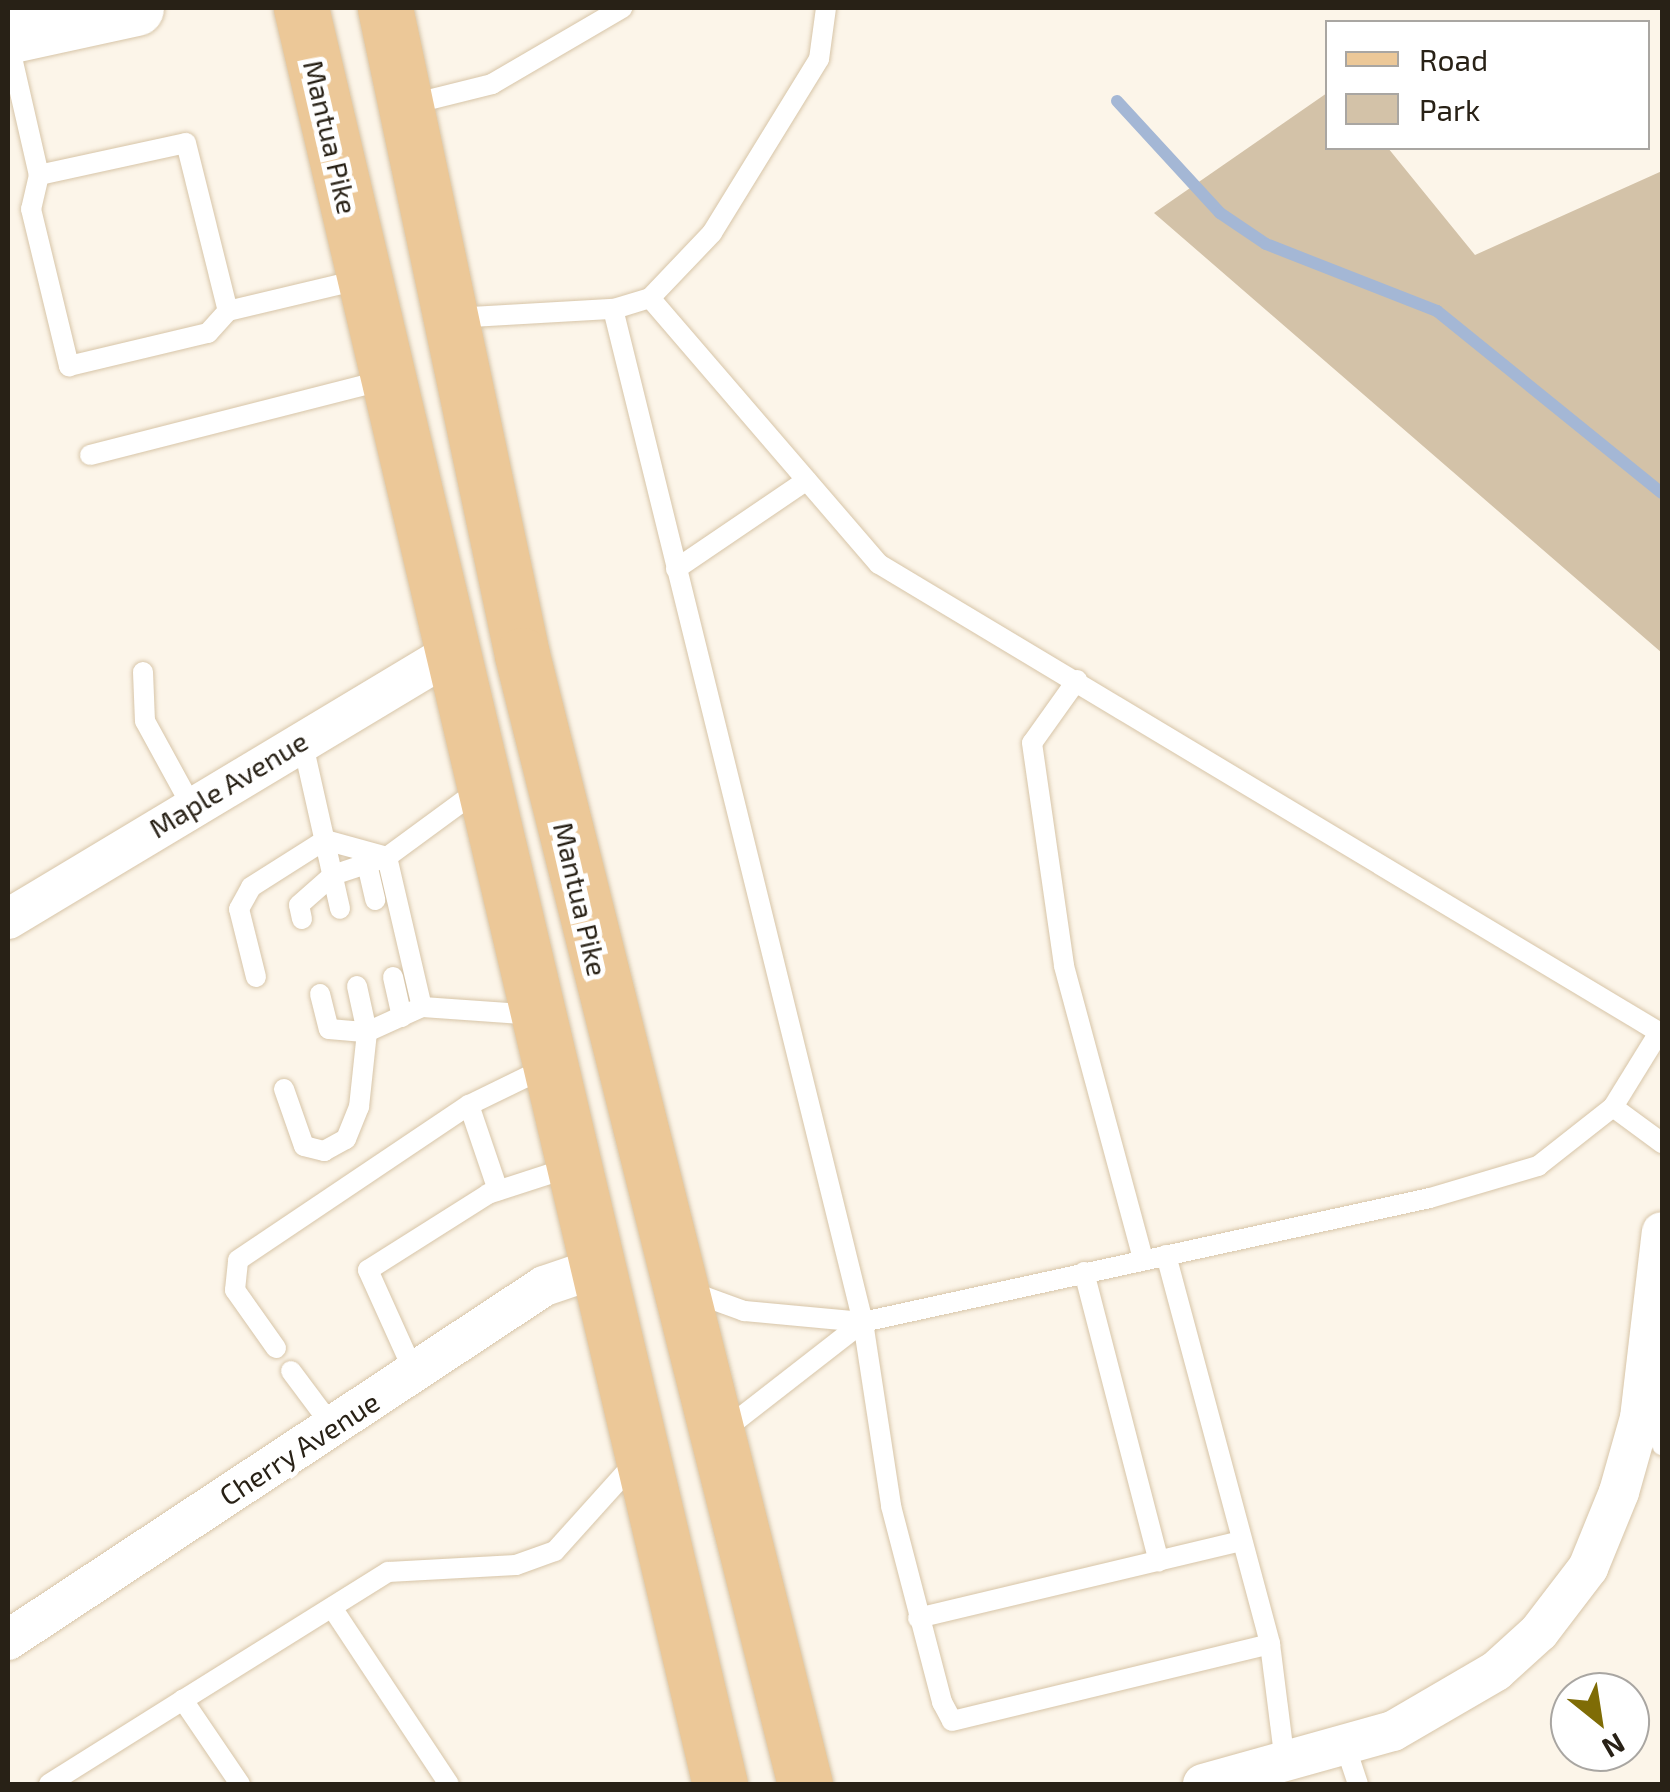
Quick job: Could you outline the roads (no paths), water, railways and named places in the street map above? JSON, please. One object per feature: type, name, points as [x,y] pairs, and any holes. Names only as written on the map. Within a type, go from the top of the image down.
[{"type":"main road","points":[[8,37],[136,8]]},
{"type":"main road","name":"Mantua Pike","points":[[300,8],[720,1784]]},
{"type":"main road","name":"Mantua Pike","points":[[386,8],[451,318],[673,1284],[805,1784]]},
{"type":"street","name":"Maple Avenue","points":[[8,919],[451,653]]},
{"type":"street","points":[[1203,1784],[1393,1730],[1496,1671],[1539,1632],[1588,1568],[1618,1492],[1646,1361],[1662,1238]]},
{"type":"street","name":"Cherry Avenue","points":[[8,1640],[544,1286],[597,1268]]},
{"type":"lane","points":[[406,106],[492,84],[622,8]]},
{"type":"lane","points":[[451,318],[612,309],[650,298],[712,233],[809,74],[826,8]]},
{"type":"lane","points":[[8,37],[39,176],[31,209],[69,366],[208,333],[228,311],[364,278]]},
{"type":"lane","points":[[39,176],[186,143],[228,311]]},
{"type":"lane","points":[[650,298],[879,564],[1661,1032],[1613,1107],[1538,1166],[863,1322],[744,1311],[673,1284]]},
{"type":"lane","points":[[612,309],[863,1322],[918,1618],[952,1720],[1270,1644]]},
{"type":"lane","points":[[90,455],[385,380]]},
{"type":"lane","points":[[676,569],[807,480]]},
{"type":"lane","points":[[143,672],[145,721],[192,807]]},
{"type":"lane","points":[[1077,680],[1032,743],[1064,966],[1143,1259]]},
{"type":"lane","points":[[302,740],[340,908]]},
{"type":"lane","points":[[302,919],[299,905],[332,874],[377,861],[482,786]]},
{"type":"lane","points":[[256,977],[239,909],[276,866],[325,840],[377,861]]},
{"type":"lane","points":[[375,900],[377,861]]},
{"type":"lane","points":[[377,861],[422,1007]]},
{"type":"lane","points":[[393,977],[402,1017]]},
{"type":"lane","points":[[284,1089],[304,1146],[324,1151],[346,1139],[368,1032],[357,986]]},
{"type":"lane","points":[[320,994],[328,1029],[368,1032],[422,1007],[543,1040]]},
{"type":"lane","points":[[276,1348],[235,1290],[238,1260],[469,1105],[543,1040]]},
{"type":"lane","points":[[469,1105],[498,1190]]},
{"type":"lane","points":[[1613,1107],[1662,1143]]},
{"type":"lane","points":[[414,1372],[368,1270],[498,1190],[573,1166]]},
{"type":"lane","points":[[1166,1255],[1270,1644],[1284,1764]]},
{"type":"lane","points":[[1084,1272],[1159,1561]]},
{"type":"lane","points":[[713,1442],[863,1322]]},
{"type":"lane","points":[[1646,1361],[1662,1445]]},
{"type":"lane","points":[[292,1371],[332,1426]]},
{"type":"lane","points":[[49,1784],[388,1572],[516,1564],[556,1551],[641,1454]]},
{"type":"lane","points":[[918,1618],[1242,1542]]},
{"type":"lane","points":[[333,1608],[448,1784]]},
{"type":"lane","points":[[184,1700],[240,1784]]},
{"type":"lane","points":[[1345,1745],[1358,1784]]},
{"type":"waterway","points":[[1117,101],[1220,213],[1266,244],[1437,311],[1662,493]]}]
